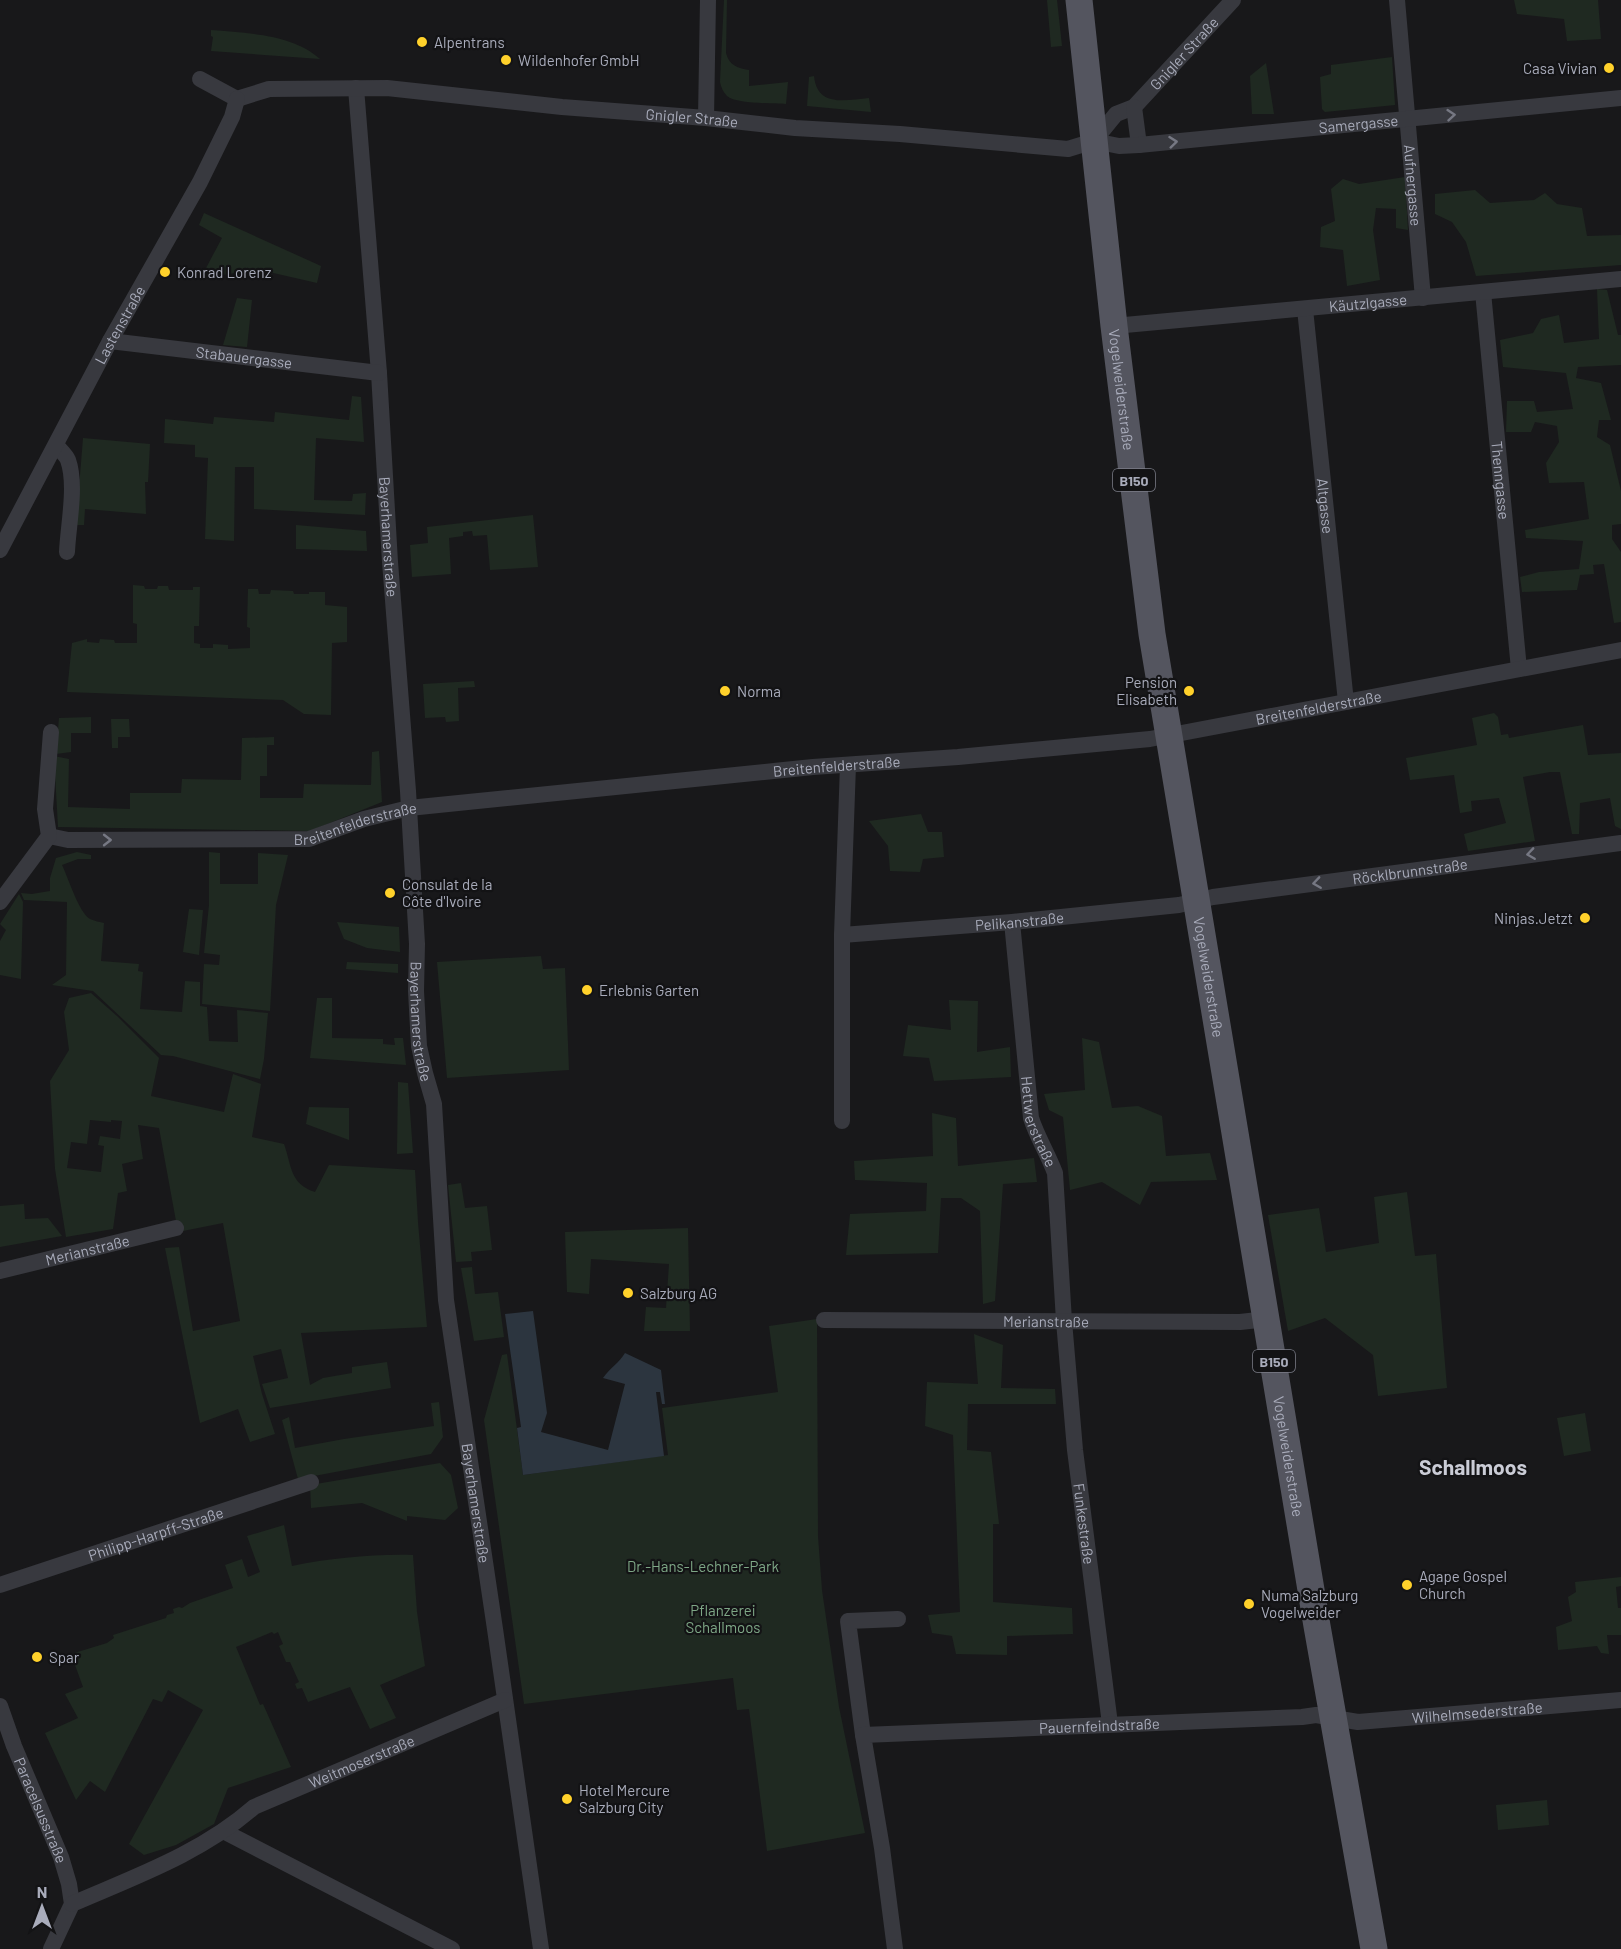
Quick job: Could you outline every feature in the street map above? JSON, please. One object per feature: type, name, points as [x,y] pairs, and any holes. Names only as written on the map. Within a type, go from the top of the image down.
[{"type":"main road","name":"Vogelweiderstraße","points":[[1079,0],[1114,326],[1152,634],[1322,1653],[1374,1949]]},
{"type":"street","points":[[706,118],[708,0]]},
{"type":"street","name":"Gnigler Straße","points":[[237,99],[268,89],[387,88],[562,107],[706,118],[795,128],[900,134],[1068,149],[1094,141],[1116,114],[1134,107],[1233,0]]},
{"type":"street","name":"Aufnergasse","points":[[1397,0],[1423,298]]},
{"type":"street","points":[[200,79],[237,99]]},
{"type":"street","name":"Bayerhamerstraße","points":[[356,88],[379,373],[390,562],[409,808],[417,944],[416,991],[419,1046],[424,1073],[434,1104],[446,1300],[540,1949]]},
{"type":"street","name":"Samergasse","points":[[1094,141],[1119,146],[1139,145],[1621,98]]},
{"type":"street","name":"Lastenstraße","points":[[0,550],[110,341],[200,182],[232,117],[237,99]]},
{"type":"street","points":[[1134,107],[1139,145]]},
{"type":"street","name":"Käutzlgasse","points":[[1114,326],[1621,279]]},
{"type":"street","name":"Thenngasse","points":[[1483,292],[1519,669]]},
{"type":"street","name":"Altgasse","points":[[1305,309],[1346,702]]},
{"type":"street","name":"Stabauergasse","points":[[110,341],[379,373]]},
{"type":"street","points":[[56,446],[68,458],[71,485],[66,552]]},
{"type":"street","name":"Breitenfelderstraße","points":[[49,836],[68,840],[309,839],[364,819],[409,808],[813,767],[1052,749],[1170,736],[1621,650]]},
{"type":"street","points":[[0,902],[49,836],[45,809],[51,732]]},
{"type":"street","points":[[842,1121],[842,935],[848,765]]},
{"type":"street","name":"Röcklbrunnstraße","points":[[1198,900],[1621,843]]},
{"type":"street","name":"Pelikanstraße","points":[[842,935],[1012,922],[1179,905],[1198,900]]},
{"type":"street","name":"Hettwerstraße","points":[[1012,922],[1031,1118],[1035,1132],[1048,1152],[1055,1173],[1064,1321]]},
{"type":"street","name":"Merianstraße","points":[[0,1271],[176,1228]]},
{"type":"street","name":"Merianstraße","points":[[824,1320],[1240,1322],[1268,1319]]},
{"type":"street","name":"Funkestraße","points":[[1064,1321],[1075,1450],[1110,1724]]},
{"type":"street","name":"Philipp-Harpff-Straße","points":[[0,1585],[311,1482]]},
{"type":"street","points":[[895,1949],[848,1621],[898,1619]]},
{"type":"street","name":"Weitmoserstraße","points":[[72,1904],[171,1860],[223,1831],[254,1807],[505,1700]]},
{"type":"street","name":"Wilhelmsederstraße","points":[[1334,1717],[1358,1722],[1621,1700]]},
{"type":"street","name":"Paracelsusstraße","points":[[0,1706],[14,1746],[61,1857],[72,1904]]},
{"type":"street","name":"Pauernfeindstraße","points":[[863,1735],[1316,1715],[1334,1717]]},
{"type":"street","points":[[223,1831],[452,1949]]},
{"type":"street","points":[[51,1949],[72,1904]]},
{"type":"green space","points":[[724,0],[727,0],[726,53],[729,60],[737,67],[749,70],[749,86],[788,82],[786,104],[755,103],[732,99],[723,91],[720,82]]},
{"type":"green space","points":[[1047,0],[1057,0],[1062,46],[1051,47]]},
{"type":"green space","points":[[1514,0],[1598,0],[1601,39],[1567,41],[1564,19],[1517,14]]},
{"type":"green space","points":[[211,30],[268,36],[296,44],[320,59],[211,51],[213,37]]},
{"type":"green space","points":[[1392,57],[1395,105],[1325,112],[1322,109],[1320,77],[1331,74],[1331,65]]},
{"type":"green space","points":[[1266,63],[1274,114],[1252,114],[1250,76]]},
{"type":"green space","points":[[814,76],[816,86],[827,98],[843,100],[869,98],[871,112],[807,106],[809,77]]},
{"type":"green space","points":[[1405,177],[1408,230],[1396,228],[1396,209],[1376,208],[1373,230],[1380,280],[1347,286],[1343,250],[1320,247],[1321,227],[1335,221],[1331,189],[1343,179],[1359,184]]},
{"type":"green space","points":[[1475,190],[1490,203],[1534,200],[1545,193],[1557,204],[1582,208],[1587,236],[1621,235],[1621,265],[1476,276],[1466,242],[1452,222],[1435,214],[1435,194]]},
{"type":"green space","points":[[204,213],[321,266],[317,283],[256,269],[223,275],[206,268],[222,238],[199,225]]},
{"type":"green space","points":[[1597,289],[1607,290],[1618,335],[1621,335],[1621,365],[1578,367],[1576,378],[1601,383],[1611,420],[1599,420],[1597,437],[1610,445],[1621,491],[1621,524],[1612,525],[1612,539],[1621,552],[1621,622],[1614,623],[1604,564],[1593,565],[1594,574],[1580,575],[1577,590],[1522,592],[1520,577],[1539,572],[1579,569],[1583,541],[1526,538],[1525,530],[1589,519],[1584,482],[1549,483],[1546,463],[1559,442],[1557,426],[1535,422],[1531,432],[1506,432],[1507,401],[1534,401],[1537,412],[1573,409],[1566,373],[1503,367],[1500,340],[1533,333],[1541,319],[1559,315],[1564,343],[1599,339]]},
{"type":"green space","points":[[237,298],[252,300],[247,347],[223,345]]},
{"type":"green space","points":[[352,396],[361,397],[364,442],[316,438],[314,500],[352,501],[353,494],[366,493],[365,515],[254,509],[254,467],[235,467],[234,541],[205,539],[208,458],[195,457],[195,445],[164,443],[165,419],[213,424],[214,417],[274,422],[275,412],[349,420]]},
{"type":"green space","points":[[83,438],[150,444],[148,482],[145,482],[146,514],[85,509],[84,525],[76,525]]},
{"type":"green space","points":[[533,515],[538,567],[490,570],[487,535],[473,536],[472,531],[463,532],[463,536],[449,538],[451,574],[412,577],[410,545],[428,543],[427,527]]},
{"type":"green space","points":[[296,525],[366,531],[367,551],[296,549]]},
{"type":"green space","points":[[133,585],[144,586],[145,589],[168,586],[169,590],[193,590],[193,587],[200,587],[199,626],[194,626],[194,643],[200,644],[200,648],[213,648],[213,644],[228,645],[228,649],[250,648],[250,628],[247,627],[248,589],[258,589],[259,594],[270,594],[271,590],[293,591],[294,594],[325,592],[325,605],[347,607],[347,642],[332,643],[331,715],[304,714],[283,700],[67,692],[72,643],[87,639],[87,642],[99,643],[100,639],[114,640],[115,643],[137,643],[137,624],[133,623]]},
{"type":"green space","points":[[474,681],[475,687],[458,688],[459,721],[446,722],[445,717],[425,718],[423,684]]},
{"type":"green space","points":[[1494,713],[1498,717],[1501,735],[1508,734],[1509,738],[1583,725],[1588,755],[1621,753],[1621,829],[1615,826],[1610,798],[1580,803],[1579,834],[1572,834],[1560,772],[1550,772],[1523,777],[1535,841],[1468,851],[1464,834],[1506,823],[1499,798],[1471,801],[1472,811],[1460,813],[1454,775],[1410,780],[1406,758],[1477,745],[1472,718]]},
{"type":"green space","points":[[91,717],[91,733],[71,733],[71,752],[56,754],[59,718]]},
{"type":"green space","points":[[111,719],[129,719],[130,737],[118,737],[118,748],[112,748]]},
{"type":"green space","points":[[274,737],[274,745],[267,745],[267,776],[260,776],[260,798],[303,798],[304,784],[371,785],[372,752],[379,751],[382,802],[310,831],[58,827],[54,756],[69,759],[68,807],[130,809],[130,793],[181,793],[182,779],[241,780],[242,738]]},
{"type":"green space","points":[[921,814],[928,832],[942,832],[944,857],[923,859],[920,872],[890,871],[888,846],[869,821]]},
{"type":"green space","points":[[77,852],[91,855],[91,859],[78,859],[62,865],[82,910],[92,920],[104,923],[101,961],[139,964],[138,971],[143,972],[140,1009],[182,1012],[185,981],[200,982],[200,1006],[207,1007],[209,1041],[238,1042],[237,1010],[268,1013],[260,1079],[173,1056],[161,1055],[93,991],[52,985],[66,975],[67,902],[24,900],[21,893],[50,891],[50,878],[56,858]]},
{"type":"green space","points":[[209,852],[220,853],[220,884],[258,884],[258,853],[288,855],[276,905],[270,1011],[202,1004],[204,964],[219,965],[220,955],[204,953],[209,905]]},
{"type":"green space","points":[[19,894],[23,902],[21,979],[0,975],[0,941],[6,930],[0,924]]},
{"type":"green space","points":[[189,909],[203,910],[199,955],[183,952]]},
{"type":"green space","points":[[337,922],[399,927],[400,952],[367,948],[344,939]]},
{"type":"green space","points":[[541,956],[543,969],[565,968],[569,1070],[447,1078],[437,962]]},
{"type":"green space","points":[[347,962],[398,964],[398,973],[346,969]]},
{"type":"green space","points":[[91,993],[159,1058],[151,1096],[224,1112],[233,1074],[261,1084],[252,1137],[284,1144],[293,1174],[307,1189],[315,1192],[329,1165],[415,1170],[427,1327],[301,1333],[310,1385],[323,1378],[352,1373],[352,1367],[387,1362],[391,1388],[270,1408],[262,1384],[288,1378],[281,1349],[253,1356],[275,1434],[250,1442],[238,1409],[200,1423],[165,1248],[179,1247],[193,1331],[240,1321],[223,1223],[178,1232],[159,1128],[138,1125],[143,1159],[122,1164],[127,1191],[118,1193],[113,1229],[66,1237],[55,1169],[50,1081],[69,1050],[64,1012],[69,998]],"holes":[[[90,1120],[111,1122],[111,1120],[122,1121],[120,1139],[100,1136],[98,1145],[104,1146],[101,1172],[67,1168],[71,1142],[87,1144]]]},
{"type":"green space","points":[[317,998],[332,998],[332,1038],[383,1039],[383,1044],[395,1045],[394,1038],[403,1038],[406,1065],[310,1058]]},
{"type":"green space","points":[[949,1000],[978,1001],[977,1052],[1010,1047],[1011,1077],[934,1081],[929,1058],[903,1056],[908,1025],[951,1030]]},
{"type":"green space","points":[[1082,1038],[1099,1042],[1112,1108],[1138,1106],[1162,1116],[1166,1156],[1210,1153],[1217,1180],[1151,1182],[1140,1205],[1102,1182],[1070,1190],[1063,1117],[1049,1110],[1044,1094],[1085,1090]]},
{"type":"green space","points":[[398,1082],[408,1083],[413,1153],[397,1154]]},
{"type":"green space","points":[[309,1107],[349,1108],[349,1140],[306,1124]]},
{"type":"green space","points":[[932,1113],[956,1118],[958,1166],[1034,1158],[1037,1182],[1003,1184],[995,1301],[983,1304],[980,1211],[961,1198],[941,1198],[938,1253],[846,1255],[850,1214],[926,1211],[927,1183],[855,1180],[854,1161],[933,1156]]},
{"type":"green space","points":[[461,1183],[465,1208],[487,1206],[492,1250],[471,1252],[472,1261],[456,1262],[448,1185]]},
{"type":"green space","points":[[1407,1192],[1415,1256],[1436,1254],[1447,1388],[1378,1396],[1373,1355],[1325,1318],[1288,1331],[1268,1215],[1319,1208],[1326,1252],[1379,1243],[1374,1197]]},
{"type":"green space","points":[[24,1204],[25,1219],[48,1218],[62,1236],[0,1247],[0,1206]]},
{"type":"green space","points":[[688,1228],[690,1331],[644,1331],[646,1307],[666,1308],[669,1264],[591,1259],[589,1294],[567,1292],[565,1232]]},
{"type":"green space","points":[[472,1267],[475,1294],[498,1292],[504,1337],[474,1341],[461,1268]]},
{"type":"green space","name":"Dr.-Hans-Lechner-Park","points":[[817,1319],[818,1536],[822,1590],[839,1707],[865,1833],[767,1851],[749,1709],[737,1710],[733,1678],[524,1704],[484,1420],[502,1355],[507,1354],[523,1475],[668,1455],[662,1408],[778,1392],[769,1326]]},
{"type":"green space","points":[[974,1334],[1003,1345],[1001,1388],[1055,1389],[1056,1404],[968,1404],[967,1450],[991,1452],[999,1524],[993,1524],[993,1602],[1072,1608],[1073,1634],[1007,1636],[1007,1655],[956,1654],[952,1636],[932,1633],[928,1615],[960,1612],[953,1435],[925,1426],[927,1382],[978,1384]]},
{"type":"green space","points":[[439,1402],[443,1437],[431,1454],[298,1479],[282,1420],[289,1417],[295,1448],[434,1426],[431,1403]]},
{"type":"green space","points":[[1585,1413],[1591,1451],[1564,1456],[1557,1418]]},
{"type":"green space","points":[[440,1463],[451,1475],[458,1508],[445,1520],[407,1516],[407,1521],[362,1503],[311,1508],[310,1485]]},
{"type":"green space","points":[[284,1525],[292,1566],[352,1557],[413,1555],[417,1612],[425,1666],[380,1685],[396,1718],[370,1729],[350,1687],[308,1702],[302,1688],[297,1689],[295,1684],[299,1682],[290,1662],[286,1662],[279,1646],[283,1644],[278,1632],[274,1634],[272,1632],[236,1647],[260,1705],[263,1704],[291,1767],[228,1788],[214,1824],[176,1845],[144,1855],[129,1844],[203,1710],[168,1690],[162,1702],[153,1699],[105,1792],[90,1781],[76,1800],[45,1733],[78,1718],[65,1694],[83,1687],[71,1654],[107,1643],[114,1638],[113,1635],[166,1618],[167,1615],[174,1613],[173,1609],[182,1608],[233,1588],[225,1565],[242,1559],[248,1577],[260,1572],[247,1536]]},
{"type":"green space","points":[[1621,1577],[1621,1586],[1616,1587],[1618,1608],[1621,1608],[1621,1635],[1607,1635],[1609,1654],[1601,1653],[1597,1646],[1558,1650],[1556,1627],[1572,1621],[1568,1597],[1576,1592],[1575,1582]]},
{"type":"green space","points":[[1547,1800],[1549,1825],[1498,1830],[1496,1805]]},
{"type":"shaded area","points":[[533,1311],[547,1413],[541,1432],[608,1450],[625,1384],[603,1378],[625,1353],[661,1370],[665,1404],[662,1404],[660,1392],[656,1392],[664,1456],[523,1475],[517,1428],[521,1427],[505,1314]]},
{"type":"place","name":"Alpentrans","points":[[422,42]]},
{"type":"place","name":"Wildenhofer GmbH","points":[[506,60]]},
{"type":"place","name":"Casa Vivian","points":[[1609,68]]},
{"type":"place","name":"Konrad Lorenz","points":[[165,272]]},
{"type":"place","name":"Norma","points":[[725,691]]},
{"type":"place","name":"Pension Elisabeth","points":[[1189,691]]},
{"type":"place","name":"Consulat de la Côte d'Ivoire","points":[[390,893]]},
{"type":"place","name":"Ninjas.Jetzt","points":[[1585,918]]},
{"type":"place","name":"Erlebnis Garten","points":[[587,990]]},
{"type":"place","name":"Salzburg AG","points":[[628,1293]]},
{"type":"place","name":"Agape Gospel Church","points":[[1407,1585]]},
{"type":"place","name":"Numa Salzburg Vogelweider","points":[[1249,1604]]},
{"type":"place","name":"Spar","points":[[37,1657]]},
{"type":"place","name":"Hotel Mercure Salzburg City","points":[[567,1799]]},
{"type":"district","name":"Schallmoos","points":[[1473,1466]]},
{"type":"park label","name":"Pflanzerei Schallmoos","points":[[723,1618]]}]
